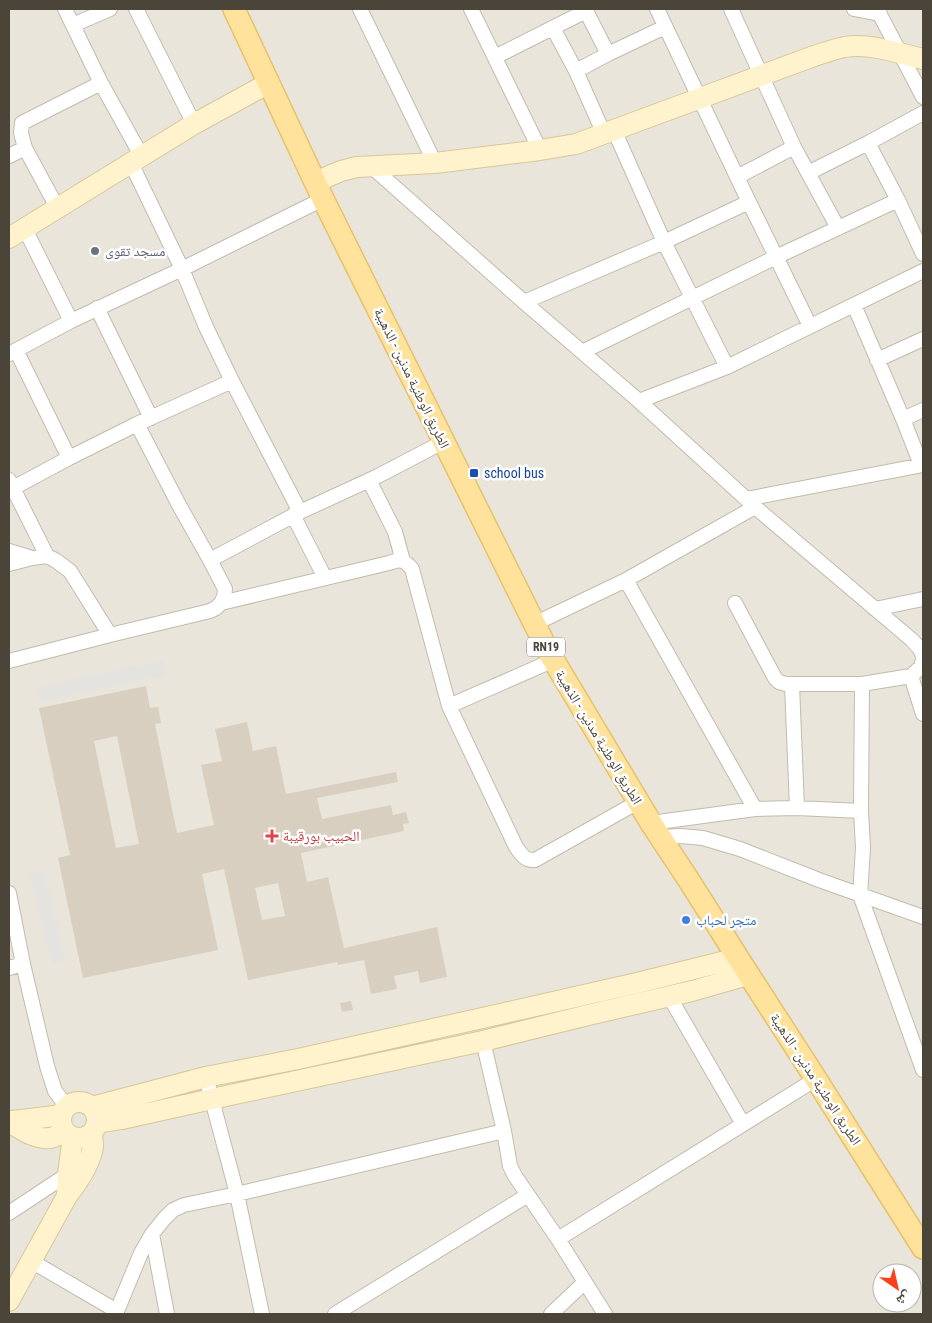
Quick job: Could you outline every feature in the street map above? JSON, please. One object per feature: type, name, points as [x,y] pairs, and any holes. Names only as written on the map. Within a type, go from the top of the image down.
[{"type":"main road","name":"الطريق الوطنية مدنين - الذهيبة","points":[[234,9],[319,190],[534,624],[554,660],[638,802],[923,1248]]},
{"type":"street","points":[[65,9],[137,160],[206,327],[297,513],[326,578]]},
{"type":"street","points":[[74,25],[110,9]]},
{"type":"street","points":[[136,9],[194,124]]},
{"type":"street","points":[[360,9],[435,163]]},
{"type":"street","points":[[471,9],[540,150]]},
{"type":"street","points":[[658,9],[699,98],[810,326]]},
{"type":"street","points":[[730,9],[794,147],[838,228]]},
{"type":"street","points":[[854,9],[879,12],[923,97]]},
{"type":"street","points":[[495,56],[585,10],[608,54]]},
{"type":"street","points":[[576,71],[665,27]]},
{"type":"street","points":[[553,28],[609,132],[727,367]]},
{"type":"street","points":[[69,458],[12,352],[97,308],[182,269],[319,190],[341,171],[357,167],[435,163],[576,144],[814,56],[844,48],[863,46],[900,53],[923,60]]},
{"type":"street","points":[[58,208],[25,148],[21,133],[22,123],[101,83]]},
{"type":"street","points":[[71,321],[17,233],[194,124],[269,83]]},
{"type":"street","points":[[808,173],[923,113]]},
{"type":"street","points":[[868,143],[898,200],[923,254]]},
{"type":"street","points":[[737,177],[794,147]]},
{"type":"street","points":[[9,156],[25,148]]},
{"type":"street","points":[[372,167],[639,401],[750,503],[912,640],[923,656]]},
{"type":"street","points":[[582,352],[776,257],[898,200]]},
{"type":"street","points":[[524,302],[664,242],[749,202]]},
{"type":"street","points":[[639,401],[727,367],[923,271]]},
{"type":"street","points":[[534,624],[626,580],[750,503],[922,465],[854,305]]},
{"type":"street","points":[[97,308],[151,418]]},
{"type":"street","points":[[876,360],[923,339]]},
{"type":"street","points":[[47,556],[11,484],[232,381]]},
{"type":"street","points":[[903,419],[923,410]]},
{"type":"street","points":[[9,661],[210,611],[221,603],[225,590],[138,424]]},
{"type":"street","points":[[210,560],[297,513],[369,480],[444,442]]},
{"type":"street","points":[[369,480],[394,532],[403,560],[412,569],[449,706],[516,847],[526,859],[535,860],[638,802]]},
{"type":"street","points":[[9,551],[32,558]]},
{"type":"street","points":[[9,564],[47,556],[55,560],[70,571],[110,635]]},
{"type":"street","points":[[221,603],[403,560]]},
{"type":"street","points":[[626,580],[754,808]]},
{"type":"street","points":[[875,609],[923,599]]},
{"type":"street","points":[[735,603],[775,678],[779,682],[792,685],[862,684],[911,676],[921,667],[923,660]]},
{"type":"street","points":[[449,706],[554,660]]},
{"type":"street","points":[[911,676],[923,714]]},
{"type":"street","points":[[862,684],[861,811],[863,848],[860,895],[923,1070]]},
{"type":"street","points":[[792,685],[797,808]]},
{"type":"street","points":[[656,830],[754,808],[861,811]]},
{"type":"street","points":[[656,830],[681,836],[703,838],[740,848],[860,895],[923,917]]},
{"type":"street","points":[[9,893],[23,964],[52,1082],[60,1098],[93,1144],[91,1155],[9,1301]]},
{"type":"street","points":[[9,968],[23,964]]},
{"type":"street","points":[[9,1121],[78,1122],[122,1119],[482,1041],[692,991],[743,967]]},
{"type":"street","points":[[9,1121],[20,1129],[32,1134],[50,1138],[78,1122],[206,1077],[298,1059],[637,983],[743,967]]},
{"type":"street","points":[[669,996],[743,1124]]},
{"type":"street","points":[[482,1041],[504,1131],[510,1166],[605,1314]]},
{"type":"street","points":[[206,1077],[237,1194],[262,1314]]},
{"type":"street","points":[[558,1239],[816,1079]]},
{"type":"street","points":[[67,1196],[69,1169],[78,1122]]},
{"type":"street","points":[[30,1261],[117,1313],[141,1254],[152,1234],[173,1210],[504,1131]]},
{"type":"street","points":[[32,1134],[57,1149],[69,1169]]},
{"type":"street","points":[[10,1211],[69,1169]]},
{"type":"street","points":[[335,1314],[528,1195]]},
{"type":"street","points":[[152,1234],[167,1314]]},
{"type":"street","points":[[551,1314],[585,1282]]},
{"type":"shaded area","points":[[9,9],[923,9],[923,1314],[9,1314]]},
{"type":"shaded area","points":[[163,660],[167,675],[40,702],[37,687]]},
{"type":"shaded area","points":[[44,870],[65,960],[52,964],[30,873]]},
{"type":"building","name":"الحبيب بورقيبة","points":[[146,686],[150,708],[158,707],[161,723],[155,724],[177,833],[214,825],[201,765],[222,761],[215,729],[247,722],[253,751],[276,746],[286,794],[396,772],[398,782],[317,798],[322,819],[391,805],[393,815],[406,812],[409,823],[403,824],[404,831],[301,853],[307,882],[328,877],[344,948],[437,927],[447,977],[420,983],[418,971],[394,976],[397,989],[371,994],[364,960],[338,965],[337,962],[248,980],[224,869],[202,874],[218,950],[83,978],[58,858],[70,855],[39,708]],"holes":[[[117,736],[139,844],[116,848],[94,741]],[[278,883],[285,916],[262,920],[255,888]]]},
{"type":"building","points":[[351,1001],[353,1010],[342,1012],[340,1003]]},
{"type":"place","name":"مسجد تقوى","points":[[95,251]]},
{"type":"place","name":"school bus","points":[[474,473]]},
{"type":"place","name":"الحبيب بورقيبة","points":[[272,836]]},
{"type":"place","name":"متجر لحباب","points":[[686,920]]}]
